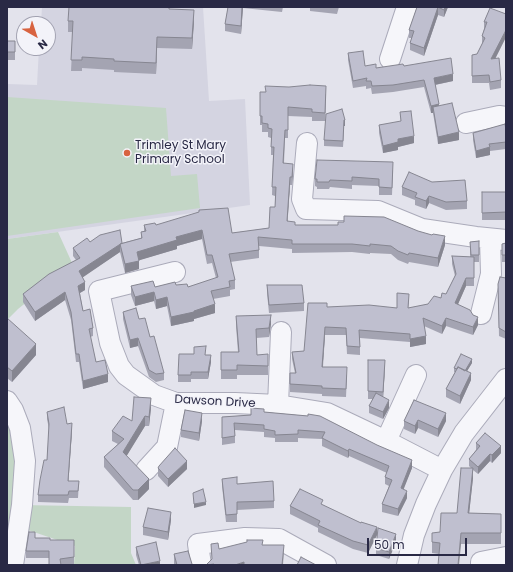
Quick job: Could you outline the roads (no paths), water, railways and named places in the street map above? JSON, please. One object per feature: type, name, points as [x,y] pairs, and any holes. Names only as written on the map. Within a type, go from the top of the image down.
[{"type":"street","points":[[390,58],[407,7]]},
{"type":"street","points":[[466,123],[499,116],[506,117]]},
{"type":"street","points":[[307,143],[302,199],[306,209],[378,211],[422,229],[498,239],[491,274],[480,314]]},
{"type":"street","name":"Dawson Drive","points":[[175,272],[99,291],[110,343],[120,366],[126,375],[154,395],[176,403],[278,405],[327,413],[442,470]]},
{"type":"street","points":[[278,405],[281,332]]},
{"type":"street","points":[[386,441],[416,375]]},
{"type":"street","points":[[407,565],[414,535],[426,504],[442,470],[464,433],[502,391]]},
{"type":"street","points":[[7,401],[13,410],[20,428],[25,461],[22,505],[14,565]]},
{"type":"street","points":[[146,470],[167,447],[176,403]]},
{"type":"street","points":[[201,565],[198,544],[245,538],[279,539],[326,565]]},
{"type":"street","points":[[480,565],[481,562],[506,557]]},
{"type":"place","name":"Trimley St Mary Primary School","points":[[127,153]]}]
